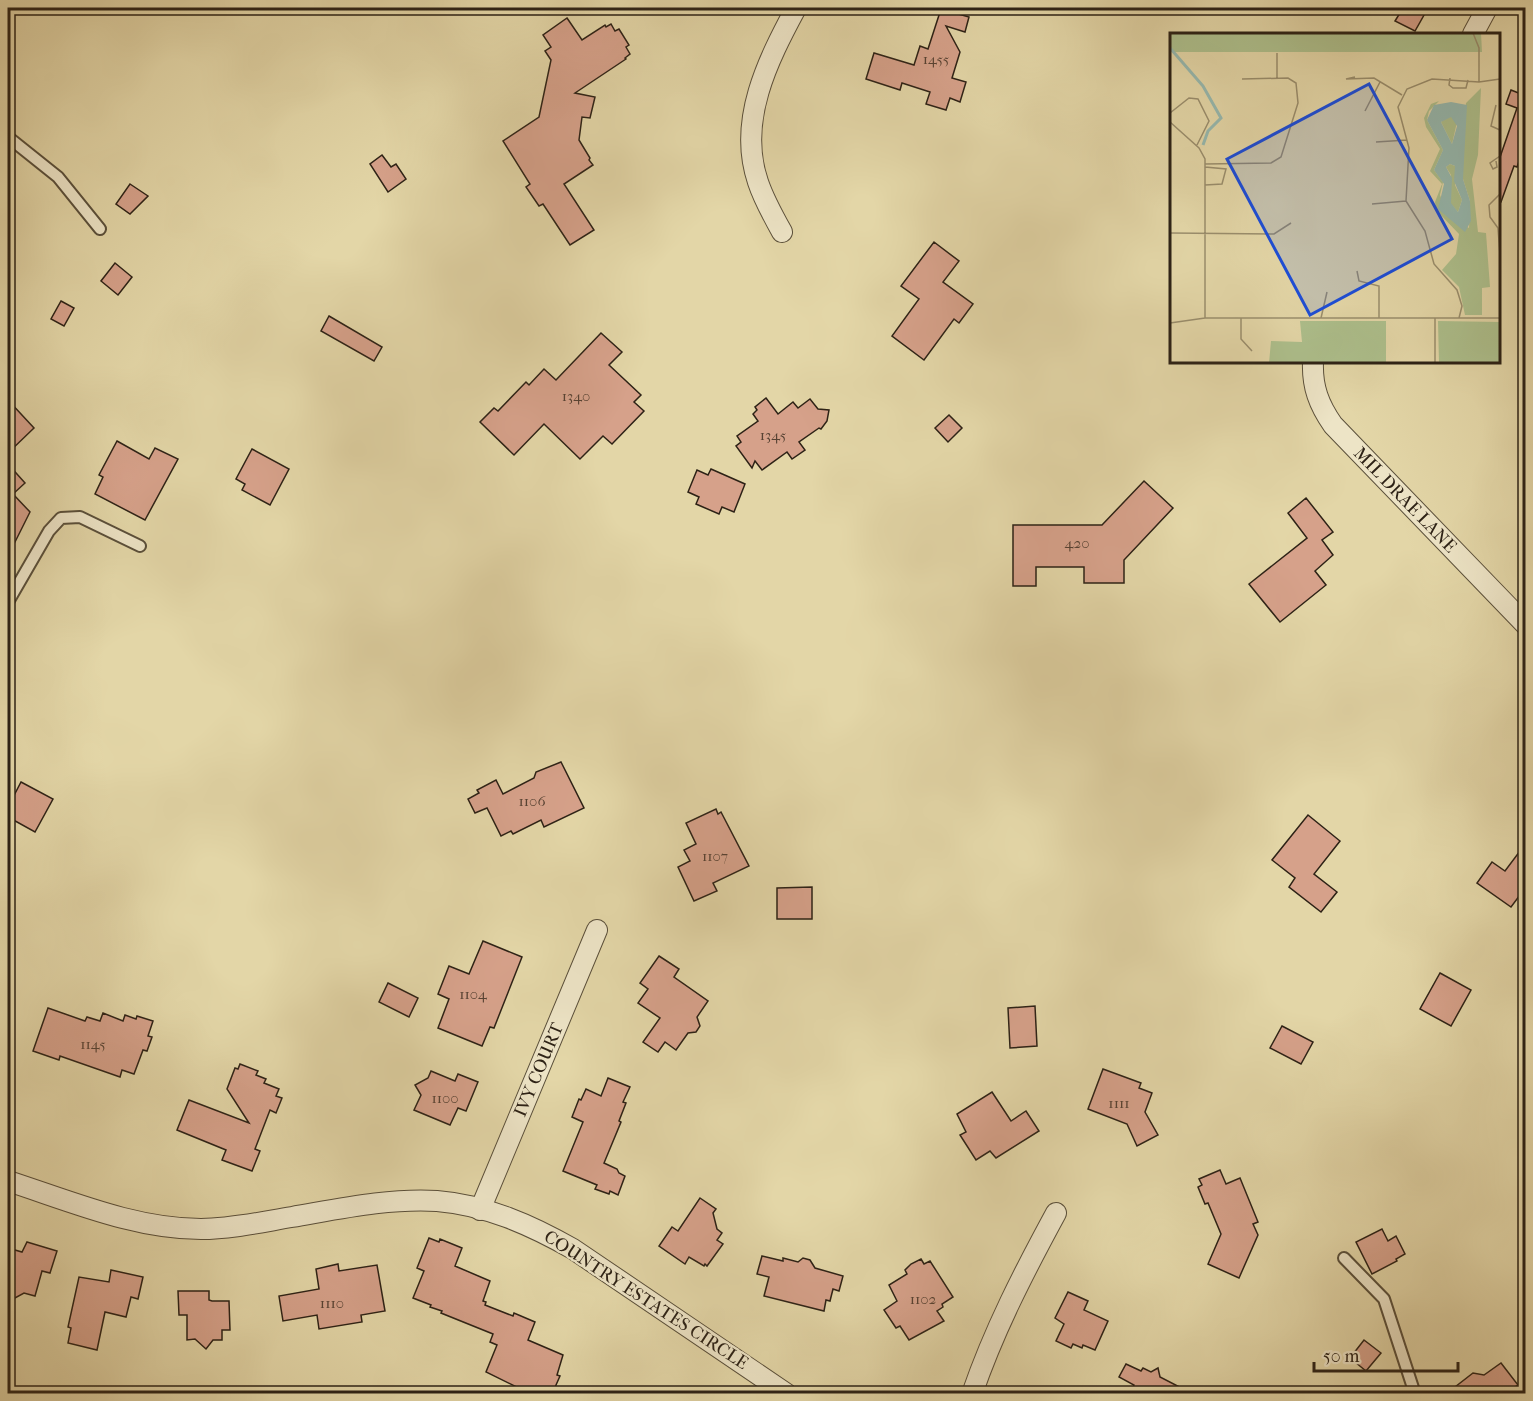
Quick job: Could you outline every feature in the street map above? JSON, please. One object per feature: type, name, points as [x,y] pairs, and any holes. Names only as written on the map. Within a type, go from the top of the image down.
[{"type":"street","points":[[782,232],[765,202],[757,180],[752,151],[752,121],[759,87],[770,56],[796,8]]},
{"type":"street","points":[[1474,33],[1487,8]]},
{"type":"street","name":"MIL DRAE LANE","points":[[1313,363],[1315,391],[1320,407],[1333,425],[1526,625]]},
{"type":"street","name":"IVY COURT","points":[[480,1209],[597,930]]},
{"type":"street","name":"COUNTRY ESTATES CIRCLE","points":[[8,1181],[141,1224],[172,1228],[203,1229],[236,1226],[360,1206],[401,1202],[437,1201],[480,1209],[530,1226],[573,1249],[787,1394]]},
{"type":"street","points":[[972,1394],[1007,1305],[1056,1213]]},
{"type":"lane","points":[[8,137],[58,177],[100,229]]},
{"type":"lane","points":[[8,602],[49,531],[61,518],[80,517],[140,546]]},
{"type":"lane","points":[[1344,1258],[1384,1299],[1415,1394]]},
{"type":"building","points":[[1403,8],[1428,8],[1415,31],[1395,21]]},
{"type":"building","points":[[941,9],[969,17],[965,32],[946,26],[960,52],[952,78],[966,82],[960,102],[950,98],[946,110],[926,104],[930,92],[902,83],[900,90],[866,79],[874,53],[914,65],[920,46],[928,49]]},
{"type":"building","points":[[567,18],[582,40],[605,25],[606,27],[611,24],[615,31],[619,29],[629,45],[626,47],[630,54],[575,93],[595,97],[590,118],[582,117],[579,140],[593,165],[564,184],[594,230],[570,245],[543,204],[539,206],[526,187],[530,184],[503,141],[539,117],[551,60],[545,51],[551,47],[543,35]]},
{"type":"building","points":[[1511,90],[1521,94],[1522,90],[1526,90],[1526,141],[1517,167],[1514,166],[1500,202],[1500,157],[1517,108],[1506,104]]},
{"type":"building","points":[[382,155],[391,167],[396,164],[406,179],[388,192],[370,164]]},
{"type":"building","points":[[130,184],[148,196],[130,214],[116,204]]},
{"type":"building","points":[[934,242],[959,261],[943,282],[973,304],[959,323],[954,319],[924,360],[892,336],[919,299],[901,286]]},
{"type":"building","points":[[115,263],[132,277],[118,295],[101,281]]},
{"type":"building","points":[[61,301],[74,308],[64,326],[51,319]]},
{"type":"building","points":[[329,316],[382,347],[374,361],[321,331]]},
{"type":"building","points":[[601,333],[622,352],[609,365],[641,395],[634,402],[644,411],[612,444],[603,436],[580,459],[544,424],[514,455],[480,422],[494,408],[498,411],[526,382],[529,385],[544,369],[556,380]]},
{"type":"building","points":[[766,398],[778,414],[793,402],[798,408],[810,399],[818,409],[829,410],[827,421],[821,429],[819,428],[799,442],[805,450],[792,459],[787,452],[762,470],[755,461],[752,468],[736,446],[741,442],[737,436],[758,421],[753,414],[757,410],[755,407]]},
{"type":"building","points":[[8,400],[34,428],[8,453]]},
{"type":"building","points":[[949,415],[962,428],[948,442],[935,428]]},
{"type":"building","points":[[117,441],[149,459],[155,448],[178,459],[145,520],[95,494],[103,477],[99,475]]},
{"type":"building","points":[[252,449],[289,469],[270,505],[242,490],[245,484],[236,479]]},
{"type":"building","points":[[8,464],[25,483],[13,494],[30,512],[8,556]]},
{"type":"building","points":[[711,469],[745,484],[734,512],[722,507],[719,514],[696,504],[699,497],[688,492],[697,470],[708,475]]},
{"type":"building","points":[[1144,481],[1173,508],[1124,560],[1124,583],[1084,583],[1084,567],[1036,567],[1036,586],[1013,586],[1013,525],[1102,525]]},
{"type":"building","points":[[1306,498],[1333,532],[1322,540],[1333,555],[1315,571],[1326,585],[1280,622],[1249,584],[1307,538],[1288,513]]},
{"type":"building","points":[[561,762],[584,808],[544,827],[541,820],[513,834],[511,831],[501,836],[487,808],[475,813],[468,799],[479,793],[477,790],[496,780],[503,794],[534,778],[536,772]]},
{"type":"building","points":[[21,782],[53,799],[35,832],[8,817],[8,807]]},
{"type":"building","points":[[716,809],[718,814],[721,812],[749,866],[713,883],[717,891],[694,901],[678,867],[690,861],[684,850],[696,844],[686,823]]},
{"type":"building","points":[[1308,815],[1340,841],[1314,874],[1337,892],[1321,912],[1289,887],[1295,878],[1272,860]]},
{"type":"building","points":[[1526,843],[1526,887],[1511,907],[1477,883],[1492,862],[1505,871]]},
{"type":"building","points":[[812,887],[812,919],[777,919],[777,888]]},
{"type":"building","points":[[483,941],[522,957],[494,1028],[490,1027],[482,1046],[438,1028],[449,999],[438,994],[449,966],[469,974]]},
{"type":"building","points":[[659,956],[679,969],[674,977],[708,1001],[697,1017],[700,1026],[696,1032],[688,1033],[676,1050],[665,1042],[658,1052],[643,1042],[660,1018],[638,1003],[648,989],[640,983]]},
{"type":"building","points":[[1440,973],[1471,990],[1451,1026],[1420,1009]]},
{"type":"building","points":[[388,983],[418,998],[409,1017],[379,1002]]},
{"type":"building","points":[[1035,1006],[1037,1046],[1010,1048],[1008,1008]]},
{"type":"building","points":[[48,1008],[85,1021],[87,1017],[100,1021],[103,1013],[123,1021],[125,1015],[153,1021],[148,1036],[152,1037],[147,1051],[143,1050],[134,1074],[122,1070],[120,1077],[60,1056],[59,1060],[33,1051]]},
{"type":"building","points":[[1282,1026],[1313,1042],[1301,1064],[1270,1048]]},
{"type":"building","points":[[240,1064],[258,1071],[256,1075],[266,1079],[264,1083],[279,1089],[276,1096],[282,1098],[276,1113],[270,1110],[255,1149],[260,1151],[252,1171],[222,1160],[226,1150],[177,1130],[189,1100],[249,1123],[227,1089],[235,1068],[238,1069]]},
{"type":"building","points":[[1103,1069],[1141,1083],[1139,1088],[1152,1093],[1145,1112],[1158,1135],[1137,1146],[1127,1124],[1088,1109]]},
{"type":"building","points":[[431,1071],[455,1081],[458,1074],[478,1082],[466,1111],[458,1108],[450,1125],[414,1110],[421,1095],[415,1085],[428,1078]]},
{"type":"building","points":[[608,1078],[630,1087],[623,1102],[626,1103],[619,1121],[621,1122],[604,1163],[625,1176],[618,1195],[610,1191],[609,1194],[595,1189],[597,1185],[563,1171],[583,1122],[572,1117],[579,1099],[581,1100],[586,1089],[601,1096]]},
{"type":"building","points":[[992,1092],[1011,1121],[1026,1111],[1039,1131],[996,1158],[990,1151],[976,1160],[960,1135],[966,1132],[957,1114]]},
{"type":"building","points":[[1220,1170],[1226,1184],[1240,1178],[1258,1222],[1253,1224],[1258,1235],[1239,1278],[1208,1264],[1221,1234],[1208,1203],[1205,1204],[1198,1187],[1202,1185],[1199,1179]]},
{"type":"building","points":[[700,1198],[716,1209],[713,1213],[717,1229],[722,1233],[717,1240],[723,1244],[707,1266],[689,1257],[685,1264],[659,1246],[672,1227],[678,1231]]},
{"type":"building","points":[[1382,1229],[1388,1241],[1396,1236],[1405,1254],[1396,1259],[1397,1261],[1372,1274],[1356,1242]]},
{"type":"building","points":[[429,1238],[439,1242],[440,1239],[462,1248],[455,1266],[490,1281],[483,1301],[486,1302],[485,1305],[535,1322],[528,1340],[563,1355],[557,1375],[560,1376],[552,1394],[531,1394],[486,1372],[497,1345],[490,1342],[493,1334],[441,1313],[442,1311],[430,1307],[431,1305],[413,1298],[424,1271],[417,1268]]},
{"type":"building","points":[[27,1242],[57,1251],[50,1273],[42,1271],[35,1296],[24,1293],[15,1298],[8,1285],[8,1248],[22,1252]]},
{"type":"building","points":[[762,1256],[783,1261],[783,1258],[798,1262],[803,1258],[810,1260],[815,1268],[843,1276],[839,1291],[833,1289],[830,1301],[826,1300],[824,1311],[764,1296],[769,1277],[757,1274]]},
{"type":"building","points":[[921,1259],[924,1264],[930,1261],[953,1297],[942,1304],[943,1307],[937,1311],[944,1321],[909,1340],[900,1326],[896,1328],[884,1310],[897,1301],[889,1285],[907,1274],[905,1270]]},
{"type":"building","points":[[338,1264],[339,1271],[377,1265],[385,1311],[361,1315],[362,1322],[319,1329],[317,1315],[283,1321],[279,1296],[319,1289],[316,1269]]},
{"type":"building","points":[[111,1270],[143,1277],[138,1299],[131,1297],[126,1317],[105,1312],[97,1350],[68,1343],[71,1328],[68,1327],[79,1277],[109,1282]]},
{"type":"building","points":[[178,1291],[209,1291],[209,1300],[229,1301],[230,1330],[222,1330],[222,1340],[213,1340],[206,1349],[195,1339],[187,1340],[187,1315],[179,1315]]},
{"type":"building","points":[[1068,1292],[1088,1301],[1084,1310],[1108,1321],[1095,1350],[1073,1344],[1071,1348],[1056,1341],[1064,1324],[1055,1318]]},
{"type":"building","points":[[1364,1340],[1381,1353],[1366,1371],[1350,1358]]},
{"type":"building","points":[[1501,1363],[1518,1385],[1515,1387],[1520,1394],[1446,1394],[1473,1373],[1484,1375]]},
{"type":"building","points":[[1126,1364],[1141,1371],[1143,1368],[1151,1372],[1158,1368],[1160,1377],[1193,1394],[1130,1394],[1134,1385],[1119,1377]]}]
